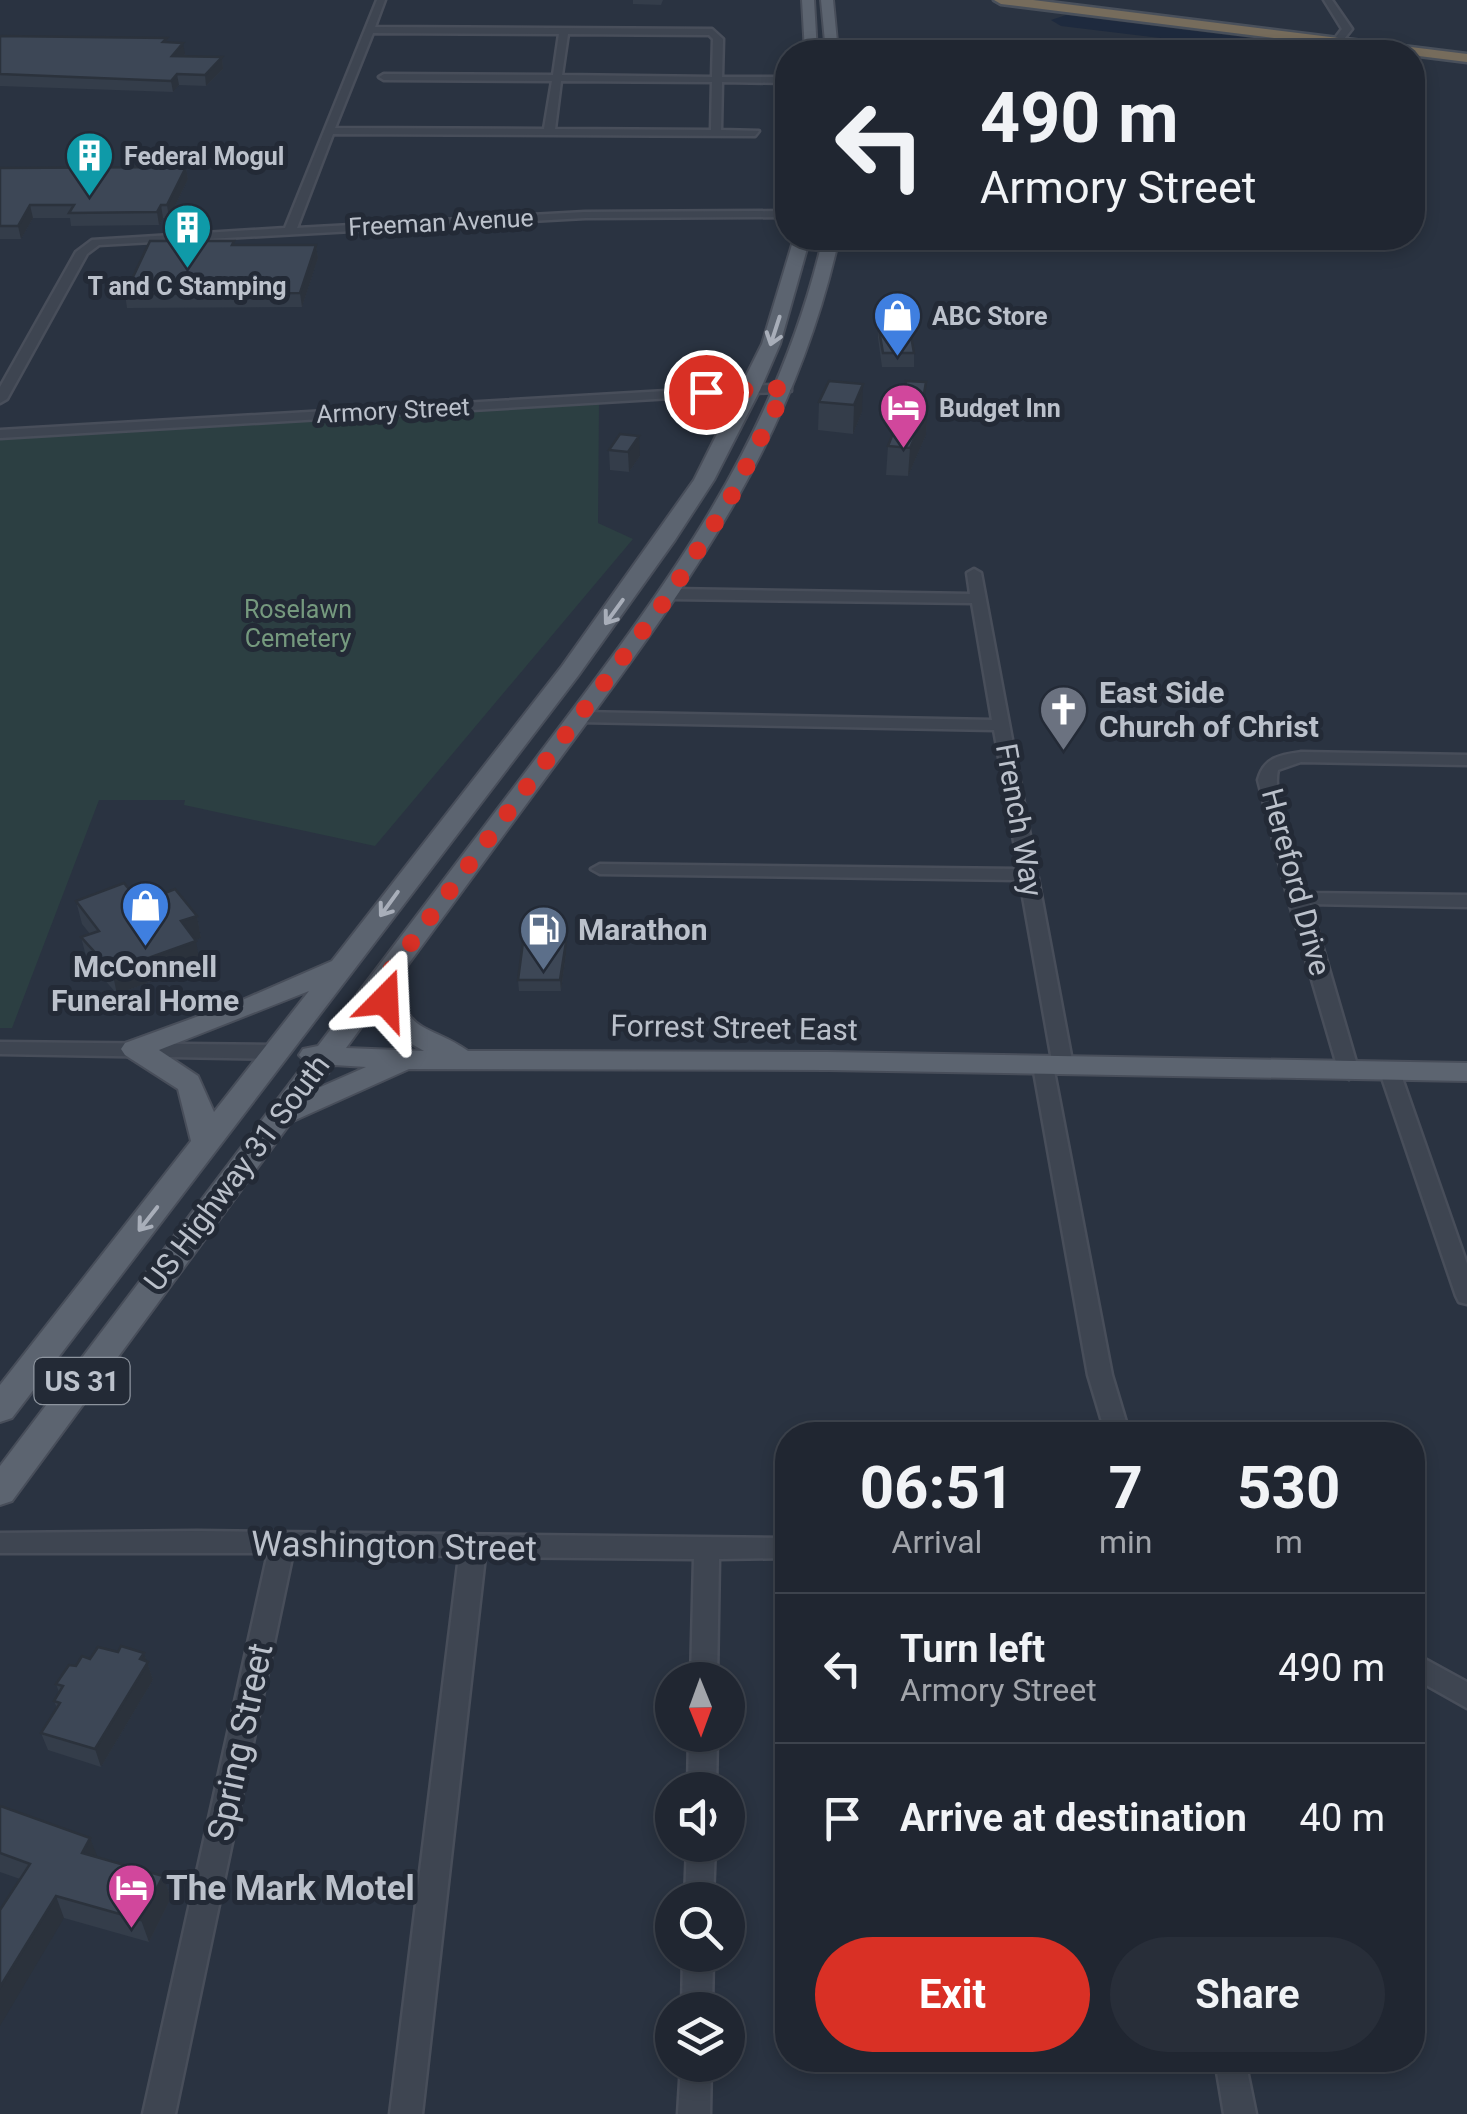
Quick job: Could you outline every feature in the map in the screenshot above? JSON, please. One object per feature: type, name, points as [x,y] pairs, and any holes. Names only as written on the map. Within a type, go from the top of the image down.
[{"type":"highway","points":[[1001,0],[1321,40]]},
{"type":"highway","points":[[1072,0],[1124,16]]},
{"type":"highway","points":[[1425,53],[1467,58]]},
{"type":"main road","points":[[808,0],[810,40]]},
{"type":"main road","points":[[827,0],[831,40]]},
{"type":"main road","name":"US Highway 31 South","points":[[0,1409],[570,671],[665,540],[704,480],[751,390],[771,344],[798,250]]},
{"type":"main road","name":"US Highway 31 South","points":[[0,1491],[670,594],[730,499],[786,388],[804,344],[828,250]]},
{"type":"main road","points":[[135,1049],[249,1007],[345,965]]},
{"type":"main road","points":[[388,974],[385,1000],[392,1017],[406,1031],[462,1058]]},
{"type":"main road","points":[[135,1049],[185,1076],[197,1090],[206,1144]]},
{"type":"main road","name":"Forrest Street East","points":[[277,1052],[404,1060],[1467,1072]]},
{"type":"main road","points":[[278,1118],[404,1060]]},
{"type":"street","points":[[290,230],[381,0]]},
{"type":"street","points":[[1328,0],[1347,29],[1339,40]]},
{"type":"street","points":[[369,30],[712,32],[718,39],[716,134]]},
{"type":"street","points":[[549,132],[564,31]]},
{"type":"street","points":[[384,78],[775,80]]},
{"type":"street","points":[[329,131],[755,134]]},
{"type":"street","name":"Freeman Avenue","points":[[0,399],[82,252],[96,242],[585,215],[775,214]]},
{"type":"street","name":"Armory Street","points":[[0,434],[786,388]]},
{"type":"street","name":"French Way","points":[[974,573],[1029,875],[1053,1066],[1100,1375],[1114,1422]]},
{"type":"street","points":[[670,594],[976,599]]},
{"type":"street","points":[[579,717],[1002,725]]},
{"type":"street","name":"Hereford Drive","points":[[1349,1072],[1297,898],[1267,780],[1270,768],[1283,760],[1302,757],[1467,760]]},
{"type":"street","points":[[600,869],[1029,875]]},
{"type":"street","points":[[1297,898],[1467,901]]},
{"type":"street","name":"Forrest Street East","points":[[0,1048],[277,1052]]},
{"type":"street","points":[[1390,1072],[1467,1296]]},
{"type":"street","name":"Washington Street","points":[[0,1542],[126,1540],[473,1549],[775,1548]]},
{"type":"street","name":"Spring Street","points":[[159,2114],[282,1545]]},
{"type":"street","points":[[406,2114],[473,1549]]},
{"type":"street","points":[[705,1662],[708,1549]]},
{"type":"street","points":[[1425,1671],[1467,1696]]},
{"type":"street","points":[[1232,2072],[1240,2114]]},
{"type":"street","points":[[694,2114],[695,2082]]},
{"type":"green space","name":"Roselawn Cemetery","points":[[599,404],[598,523],[633,539],[375,846],[184,805],[185,800],[99,800],[12,1028],[0,1028],[0,439]]},
{"type":"water","points":[[1066,15],[1267,40],[1177,40],[1061,26],[1051,20]]},
{"type":"building","points":[[0,36],[167,38],[163,42],[183,43],[172,56],[222,57],[205,75],[177,74],[171,81],[0,74]]},
{"type":"building","name":"Federal Mogul","points":[[186,167],[167,205],[161,205],[157,212],[69,213],[74,205],[30,205],[18,226],[0,226],[0,168]]},
{"type":"building","name":"T and C Stamping","points":[[150,241],[316,245],[300,293],[125,294]]},
{"type":"building","points":[[878,324],[909,324],[914,353],[883,353]]},
{"type":"building","points":[[829,381],[863,384],[854,405],[819,402]]},
{"type":"building","points":[[906,381],[926,382],[922,406],[928,407],[910,448],[888,446],[903,408]]},
{"type":"building","points":[[620,434],[639,436],[628,452],[609,450]]},
{"type":"building","points":[[124,883],[140,903],[175,889],[197,916],[181,921],[196,941],[112,971],[81,937],[99,931],[76,901]]},
{"type":"building","name":"Marathon","points":[[523,942],[566,942],[560,980],[518,980]]},
{"type":"building","points":[[121,1646],[144,1653],[140,1659],[148,1662],[95,1749],[41,1733],[60,1703],[54,1701],[63,1686],[56,1684],[69,1665],[76,1666],[82,1656],[90,1659],[98,1647],[118,1652]]},
{"type":"building","points":[[0,1806],[90,1838],[82,1853],[163,1876],[141,1920],[56,1896],[0,1987],[0,1910],[30,1864],[0,1853]]},
{"type":"place","name":"Federal Mogul","points":[[89,198]]},
{"type":"place","name":"T and C Stamping","points":[[187,270]]},
{"type":"place","name":"ABC Store","points":[[897,358]]},
{"type":"place","name":"Budget Inn","points":[[904,450]]},
{"type":"place","name":"East Side Church of Christ","points":[[1064,752]]},
{"type":"place","name":"McConnell Funeral Home","points":[[145,948]]},
{"type":"place","name":"Marathon","points":[[543,972]]},
{"type":"place","name":"The Mark Motel","points":[[131,1930]]},
{"type":"route","points":[[385,1000],[388,974],[670,594],[730,499],[786,388],[706,392]]}]
